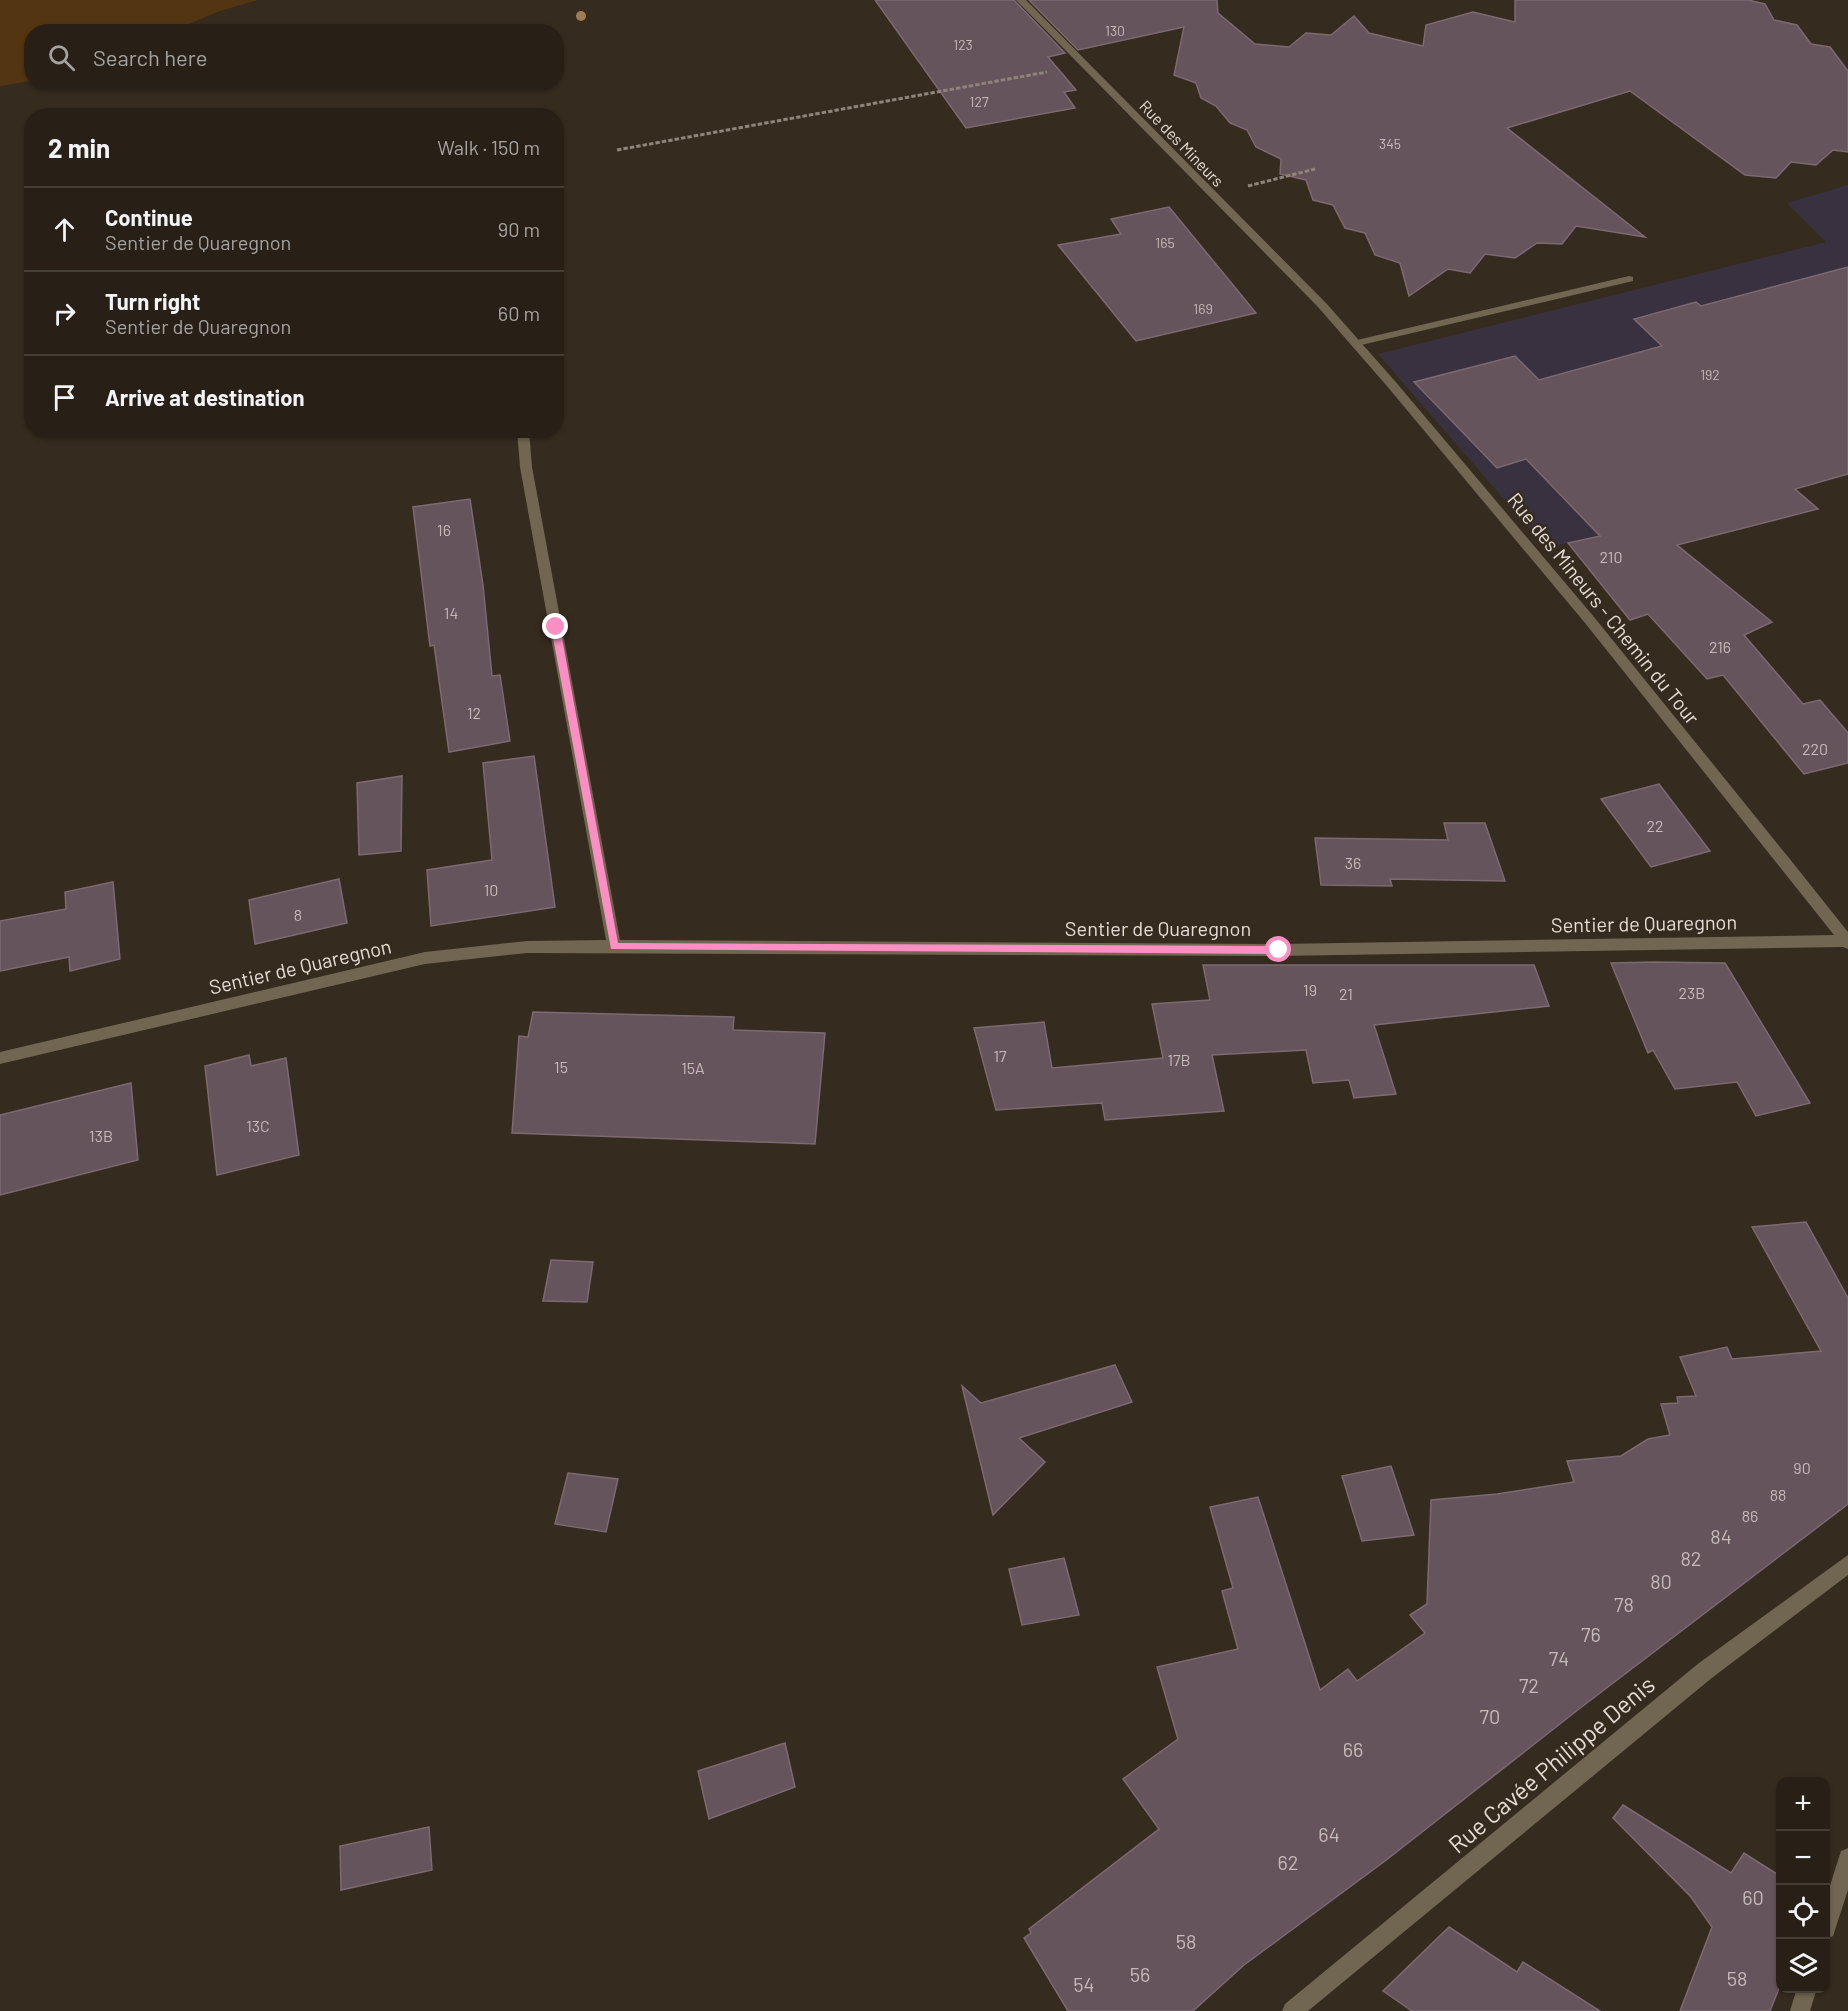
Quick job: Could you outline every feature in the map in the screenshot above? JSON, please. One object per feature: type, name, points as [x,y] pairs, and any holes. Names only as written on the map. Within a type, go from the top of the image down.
[{"type":"street","name":"Rue des Mineurs","points":[[1021,0],[1322,305]]},
{"type":"street","points":[[1357,343],[1629,279]]},
{"type":"street","name":"Rue des Mineurs - Chemin du Tour","points":[[1322,305],[1511,524],[1847,942]]},
{"type":"street","points":[[524,438],[526,467],[614,946]]},
{"type":"street","name":"Sentier de Quaregnon","points":[[0,1058],[425,958],[528,947],[1279,950],[1847,942]]},
{"type":"street","name":"Rue Cavée Philippe Denis","points":[[1292,2011],[1706,1670],[1848,1564]]},
{"type":"street","points":[[1830,1916],[1848,1858]]},
{"type":"street","points":[[1800,2011],[1806,1993]]},
{"type":"path","points":[[616,150],[1085,65]]},
{"type":"path","points":[[1256,184],[1315,169]]},
{"type":"shaded area","points":[[0,0],[258,0],[220,11],[188,24],[24,24],[24,82],[0,86]]},
{"type":"shaded area","points":[[1848,185],[1848,472],[1562,544],[1548,550],[1378,354],[1826,242],[1787,203]]},
{"type":"building","points":[[875,0],[1014,0],[1065,53],[1048,57],[1076,90],[1064,92],[1075,108],[966,128]]},
{"type":"building","points":[[1029,0],[1217,0],[1218,13],[1255,44],[1289,47],[1306,33],[1331,35],[1354,16],[1369,33],[1423,46],[1426,25],[1473,12],[1515,22],[1515,0],[1748,0],[1765,4],[1774,20],[1797,25],[1811,44],[1830,47],[1848,71],[1848,152],[1833,150],[1816,165],[1791,162],[1776,178],[1745,175],[1630,91],[1507,128],[1645,237],[1576,226],[1562,244],[1537,243],[1515,258],[1485,254],[1470,273],[1448,269],[1409,296],[1400,263],[1375,255],[1365,233],[1345,228],[1333,205],[1313,200],[1306,180],[1280,174],[1281,159],[1256,147],[1247,130],[1230,123],[1216,106],[1201,98],[1196,83],[1174,75],[1184,27],[1078,50]]},
{"type":"building","points":[[1169,207],[1256,313],[1136,341],[1058,245],[1121,234],[1111,219]]},
{"type":"building","points":[[1848,267],[1848,474],[1795,489],[1818,509],[1677,545],[1772,622],[1744,635],[1803,704],[1820,700],[1848,733],[1848,763],[1804,774],[1723,675],[1707,679],[1648,614],[1630,620],[1568,543],[1600,536],[1526,459],[1497,468],[1414,382],[1515,356],[1539,380],[1662,346],[1634,319],[1696,302],[1701,306]]},
{"type":"building","points":[[470,499],[483,585],[492,676],[500,675],[510,741],[449,752],[434,645],[430,646],[413,507]]},
{"type":"building","points":[[534,756],[555,907],[431,926],[427,870],[492,860],[483,763]]},
{"type":"building","points":[[402,776],[401,851],[359,855],[357,783]]},
{"type":"building","points":[[1659,784],[1710,851],[1651,867],[1601,799]]},
{"type":"building","points":[[1444,823],[1485,823],[1505,881],[1390,879],[1392,886],[1321,885],[1315,838],[1448,840]]},
{"type":"building","points":[[339,879],[347,923],[255,944],[249,900]]},
{"type":"building","points":[[113,882],[120,959],[70,971],[69,957],[0,971],[0,921],[66,909],[65,892]]},
{"type":"building","points":[[1611,963],[1725,963],[1810,1103],[1756,1116],[1737,1082],[1675,1089],[1653,1050],[1648,1053]]},
{"type":"building","points":[[1203,965],[1534,965],[1549,1006],[1374,1025],[1396,1094],[1354,1098],[1349,1080],[1313,1083],[1306,1050],[1212,1055],[1224,1111],[1105,1120],[1102,1103],[996,1110],[974,1028],[1044,1022],[1052,1068],[1163,1058],[1152,1004],[1210,1000]]},
{"type":"building","points":[[533,1012],[734,1017],[733,1030],[825,1033],[815,1144],[512,1133],[519,1036],[528,1037]]},
{"type":"building","points":[[249,1055],[251,1066],[286,1058],[299,1155],[217,1175],[205,1066]]},
{"type":"building","points":[[131,1083],[138,1160],[0,1195],[0,1115]]},
{"type":"building","points":[[1806,1222],[1848,1298],[1848,1504],[1579,1709],[1385,1861],[1244,1965],[1193,2011],[1068,2011],[1024,1938],[1031,1933],[1029,1929],[1159,1829],[1123,1779],[1178,1739],[1157,1667],[1238,1649],[1222,1591],[1233,1588],[1210,1507],[1258,1497],[1320,1690],[1348,1669],[1357,1681],[1425,1633],[1410,1615],[1427,1604],[1431,1500],[1497,1494],[1574,1482],[1567,1461],[1621,1456],[1648,1439],[1670,1435],[1661,1404],[1678,1403],[1677,1397],[1696,1396],[1680,1357],[1727,1347],[1732,1359],[1821,1351],[1752,1227]]},
{"type":"building","points":[[551,1260],[593,1262],[587,1302],[543,1301]]},
{"type":"building","points":[[1115,1365],[1132,1402],[1019,1438],[1045,1462],[993,1515],[962,1386],[981,1403]]},
{"type":"building","points":[[1391,1466],[1414,1535],[1362,1541],[1342,1476]]},
{"type":"building","points":[[568,1473],[618,1479],[606,1532],[555,1524]]},
{"type":"building","points":[[1064,1558],[1079,1615],[1022,1625],[1009,1569]]},
{"type":"building","points":[[785,1743],[795,1787],[709,1819],[698,1771]]},
{"type":"building","points":[[1623,1805],[1731,1873],[1744,1853],[1776,1873],[1777,1993],[1770,2011],[1680,2011],[1712,1927],[1691,1897],[1613,1818]]},
{"type":"building","points":[[429,1827],[432,1870],[341,1890],[340,1846]]},
{"type":"building","points":[[1449,1927],[1517,1972],[1523,1962],[1600,2011],[1412,2011],[1383,1991]]},
{"type":"route","points":[[556,627],[614,946],[1279,950]]}]
